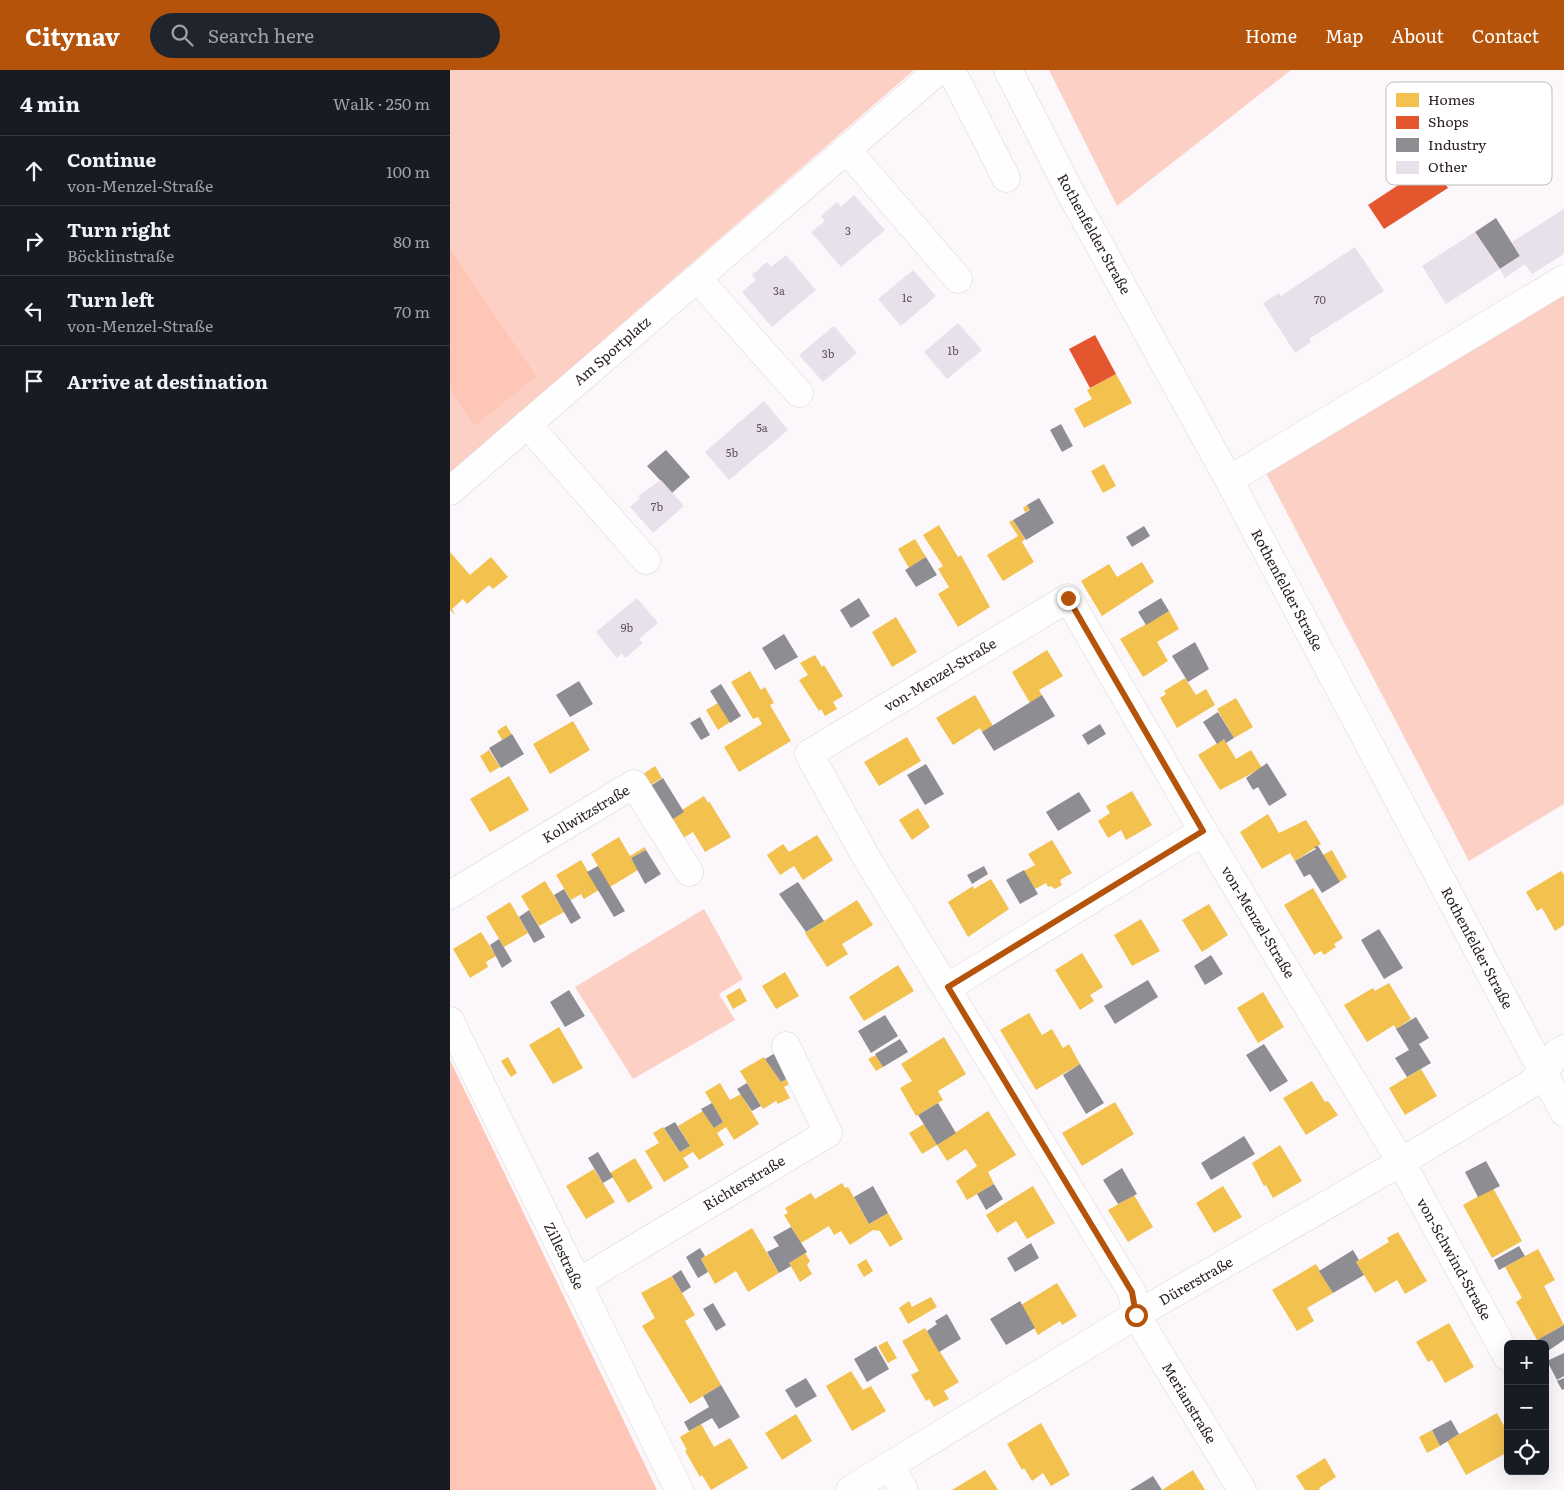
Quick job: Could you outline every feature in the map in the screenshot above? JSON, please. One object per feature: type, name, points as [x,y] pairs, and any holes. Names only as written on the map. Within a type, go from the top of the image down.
[{"type":"street","name":"Am Sportplatz","points":[[450,491],[939,70]]},
{"type":"street","points":[[951,70],[1006,178]]},
{"type":"street","name":"Rothenfelder Straße","points":[[1008,70],[1068,188],[1229,480],[1564,1112]]},
{"type":"street","points":[[846,149],[958,279]]},
{"type":"street","points":[[697,278],[799,393]]},
{"type":"street","points":[[1229,480],[1564,279]]},
{"type":"street","points":[[527,424],[646,560]]},
{"type":"street","name":"von-Menzel-Straße","points":[[1136,1315],[1132,1292],[948,987],[866,857],[809,754],[1068,598],[1203,831],[1401,1162]]},
{"type":"street","name":"Kollwitzstraße","points":[[450,895],[634,784],[689,872]]},
{"type":"street","points":[[948,987],[1203,831]]},
{"type":"street","name":"Zillestraße","points":[[450,1022],[678,1490]]},
{"type":"street","name":"Richterstraße","points":[[577,1284],[828,1133],[786,1046]]},
{"type":"street","points":[[1543,1074],[1557,1053],[1564,1048]]},
{"type":"street","name":"Dürerstraße","points":[[850,1490],[1136,1315],[1401,1162],[1543,1074]]},
{"type":"street","name":"von-Schwind-Straße","points":[[1401,1162],[1504,1351]]},
{"type":"street","name":"Merianstraße","points":[[1136,1315],[1242,1490]]},
{"type":"street","points":[[890,1466],[904,1490]]},
{"type":"shaded area","points":[[450,70],[914,70],[450,473],[450,389],[475,425],[537,376],[450,248]]},
{"type":"shaded area","points":[[1049,70],[1291,70],[1117,206]]},
{"type":"shaded area","points":[[450,248],[537,376],[475,426],[450,389]]},
{"type":"shaded area","points":[[1564,289],[1564,804],[1469,861],[1264,469]]},
{"type":"shaded area","points":[[704,909],[743,979],[719,994],[735,1020],[633,1079],[575,987]]},
{"type":"shaded area","points":[[450,1060],[657,1490],[450,1490]]},
{"type":"building: Homes","points":[[1116,374],[1132,403],[1084,428],[1074,409],[1092,399],[1087,390]]},
{"type":"building: Homes","points":[[1104,464],[1116,486],[1103,493],[1091,471]]},
{"type":"building: Homes","points":[[1027,505],[1030,510],[1025,512],[1023,508]]},
{"type":"building: Homes","points":[[1013,520],[1025,539],[1022,542],[1034,562],[1003,581],[987,555],[1018,536],[1009,522]]},
{"type":"building: Homes","points":[[939,525],[958,557],[961,555],[990,607],[958,627],[938,594],[949,587],[938,569],[943,566],[923,535]]},
{"type":"building: Homes","points":[[915,539],[926,557],[909,568],[898,549]]},
{"type":"building: Homes","points":[[450,552],[470,575],[491,557],[508,577],[493,589],[489,585],[467,604],[463,599],[452,609],[455,615],[450,610]]},
{"type":"building: Homes","points":[[1142,562],[1154,582],[1102,616],[1081,581],[1109,564],[1117,577]]},
{"type":"building: Homes","points":[[1169,611],[1179,629],[1157,642],[1168,661],[1143,677],[1120,639]]},
{"type":"building: Homes","points":[[896,617],[917,652],[892,667],[872,632]]},
{"type":"building: Homes","points":[[1047,650],[1063,676],[1039,690],[1042,695],[1030,703],[1012,672]]},
{"type":"building: Homes","points":[[815,655],[822,667],[824,665],[843,696],[833,702],[837,709],[825,716],[821,709],[819,711],[799,680],[808,675],[800,663]]},
{"type":"building: Homes","points":[[750,671],[761,690],[765,687],[774,703],[770,705],[791,741],[739,772],[724,747],[762,724],[758,717],[753,719],[731,682]]},
{"type":"building: Homes","points":[[1185,678],[1196,695],[1206,689],[1215,705],[1177,728],[1160,698],[1166,694],[1164,691]]},
{"type":"building: Homes","points":[[975,695],[993,726],[982,732],[980,728],[953,745],[936,718]]},
{"type":"building: Homes","points":[[1236,698],[1253,727],[1234,738],[1217,709]]},
{"type":"building: Homes","points":[[718,703],[730,722],[718,730],[706,710]]},
{"type":"building: Homes","points":[[573,721],[590,750],[550,774],[533,744]]},
{"type":"building: Homes","points":[[506,725],[512,735],[502,740],[497,731]]},
{"type":"building: Homes","points":[[907,737],[921,761],[879,786],[864,762]]},
{"type":"building: Homes","points":[[1224,739],[1236,759],[1251,750],[1262,768],[1220,790],[1198,755]]},
{"type":"building: Homes","points":[[489,750],[500,767],[490,773],[480,756]]},
{"type":"building: Homes","points":[[655,766],[662,778],[644,789],[637,778]]},
{"type":"building: Homes","points":[[509,776],[529,810],[490,832],[470,799]]},
{"type":"building: Homes","points":[[1132,791],[1152,825],[1126,840],[1121,830],[1108,838],[1098,821],[1110,813],[1106,806]]},
{"type":"building: Homes","points":[[704,796],[731,837],[705,852],[693,832],[683,838],[672,819]]},
{"type":"building: Homes","points":[[918,808],[930,827],[912,840],[899,820]]},
{"type":"building: Homes","points":[[1268,814],[1279,833],[1306,820],[1321,844],[1295,861],[1290,853],[1262,869],[1240,832]]},
{"type":"building: Homes","points":[[817,835],[833,860],[803,880],[794,866],[780,875],[767,855],[783,844],[789,852]]},
{"type":"building: Homes","points":[[619,837],[630,856],[645,847],[646,850],[631,858],[638,870],[610,887],[591,854]]},
{"type":"building: Homes","points":[[1052,840],[1072,873],[1060,880],[1062,885],[1055,889],[1051,886],[1048,887],[1046,883],[1035,889],[1024,871],[1035,865],[1028,854]]},
{"type":"building: Homes","points":[[1332,850],[1347,877],[1340,882],[1323,855]]},
{"type":"building: Homes","points":[[581,860],[599,890],[584,899],[581,894],[571,900],[556,875]]},
{"type":"building: Homes","points":[[1561,871],[1564,875],[1564,925],[1555,931],[1542,908],[1537,911],[1526,892]]},
{"type":"building: Homes","points":[[991,879],[1009,909],[968,937],[948,902],[973,886],[974,889]]},
{"type":"building: Homes","points":[[545,881],[564,912],[539,926],[521,896]]},
{"type":"building: Homes","points":[[1313,888],[1343,938],[1334,944],[1336,947],[1324,955],[1321,951],[1314,955],[1284,905]]},
{"type":"building: Homes","points":[[857,900],[873,925],[842,944],[848,954],[827,967],[805,933]]},
{"type":"building: Homes","points":[[510,902],[528,933],[504,947],[486,917]]},
{"type":"building: Homes","points":[[1209,904],[1228,935],[1202,952],[1182,920]]},
{"type":"building: Homes","points":[[1141,919],[1160,951],[1132,966],[1114,935]]},
{"type":"building: Homes","points":[[481,932],[496,956],[486,962],[488,967],[470,978],[453,949]]},
{"type":"building: Homes","points":[[1082,953],[1103,987],[1090,995],[1094,1001],[1080,1010],[1055,970]]},
{"type":"building: Homes","points":[[898,965],[914,991],[864,1021],[849,997]]},
{"type":"building: Homes","points":[[785,972],[799,996],[776,1009],[762,986]]},
{"type":"building: Homes","points":[[1389,983],[1411,1019],[1396,1029],[1394,1025],[1367,1042],[1344,1005],[1373,988],[1375,991]]},
{"type":"building: Homes","points":[[740,988],[747,1001],[733,1009],[726,996]]},
{"type":"building: Homes","points":[[1263,992],[1284,1027],[1258,1043],[1237,1008]]},
{"type":"building: Homes","points":[[1029,1013],[1042,1035],[1052,1029],[1063,1048],[1069,1044],[1080,1064],[1036,1090],[1000,1030]]},
{"type":"building: Homes","points":[[559,1027],[583,1068],[553,1084],[529,1045]]},
{"type":"building: Homes","points":[[944,1037],[966,1074],[938,1091],[943,1100],[916,1116],[900,1088],[912,1081],[901,1064]]},
{"type":"building: Homes","points":[[876,1055],[883,1067],[876,1071],[868,1059]]},
{"type":"building: Homes","points":[[508,1057],[517,1073],[511,1077],[501,1061]]},
{"type":"building: Homes","points":[[764,1057],[781,1082],[792,1076],[795,1081],[784,1087],[790,1098],[778,1104],[776,1101],[763,1109],[740,1071]]},
{"type":"building: Homes","points":[[1421,1069],[1437,1096],[1405,1115],[1389,1088]]},
{"type":"building: Homes","points":[[1312,1081],[1325,1102],[1328,1101],[1338,1115],[1306,1135],[1283,1098]]},
{"type":"building: Homes","points":[[720,1083],[730,1100],[741,1094],[759,1124],[734,1140],[726,1127],[717,1133],[724,1145],[699,1160],[693,1152],[683,1158],[689,1167],[664,1182],[645,1151],[659,1143],[653,1133],[663,1127],[680,1152],[690,1146],[678,1126],[703,1111],[714,1128],[723,1122],[705,1092]]},
{"type":"building: Homes","points":[[1115,1102],[1134,1134],[1082,1166],[1062,1133]]},
{"type":"building: Homes","points":[[988,1111],[1016,1155],[988,1172],[994,1184],[967,1200],[956,1181],[977,1166],[966,1149],[947,1161],[937,1145]]},
{"type":"building: Homes","points":[[924,1124],[937,1145],[922,1154],[909,1133]]},
{"type":"building: Homes","points":[[1280,1145],[1302,1181],[1273,1198],[1266,1185],[1264,1186],[1252,1163]]},
{"type":"building: Homes","points":[[635,1158],[653,1188],[628,1203],[610,1173]]},
{"type":"building: Homes","points":[[594,1169],[615,1202],[586,1219],[566,1186]]},
{"type":"building: Homes","points":[[842,1183],[845,1188],[848,1187],[869,1224],[888,1213],[903,1239],[890,1247],[880,1231],[873,1230],[850,1245],[841,1231],[834,1235],[829,1226],[801,1243],[784,1215],[788,1213],[785,1208],[811,1193],[815,1199]]},
{"type":"building: Homes","points":[[1033,1186],[1055,1223],[1027,1239],[1016,1221],[997,1233],[986,1215]]},
{"type":"building: Homes","points":[[1223,1186],[1242,1217],[1214,1233],[1196,1203]]},
{"type":"building: Homes","points":[[1493,1188],[1522,1241],[1492,1258],[1463,1205]]},
{"type":"building: Homes","points":[[1134,1195],[1153,1227],[1128,1242],[1108,1210]]},
{"type":"building: Homes","points":[[752,1228],[779,1273],[748,1292],[736,1271],[715,1284],[701,1259]]},
{"type":"building: Homes","points":[[1398,1232],[1427,1281],[1405,1294],[1397,1280],[1375,1293],[1356,1262],[1389,1242],[1387,1238]]},
{"type":"building: Homes","points":[[1538,1249],[1555,1280],[1544,1286],[1564,1325],[1537,1340],[1516,1302],[1522,1298],[1505,1267]]},
{"type":"building: Homes","points":[[805,1253],[810,1261],[807,1265],[812,1274],[800,1282],[789,1263]]},
{"type":"building: Homes","points":[[866,1259],[873,1271],[864,1277],[857,1265]]},
{"type":"building: Homes","points":[[1316,1264],[1333,1293],[1307,1308],[1314,1321],[1297,1331],[1272,1290]]},
{"type":"building: Homes","points":[[672,1276],[695,1315],[685,1321],[721,1385],[690,1404],[642,1326],[655,1318],[641,1293]]},
{"type":"building: Homes","points":[[1057,1283],[1077,1316],[1062,1325],[1060,1321],[1038,1335],[1021,1305]]},
{"type":"building: Homes","points":[[931,1297],[937,1307],[908,1324],[899,1308],[909,1301],[912,1307]]},
{"type":"building: Homes","points":[[1449,1323],[1474,1367],[1445,1383],[1432,1360],[1428,1362],[1416,1342]]},
{"type":"building: Homes","points":[[925,1328],[959,1382],[944,1391],[949,1399],[934,1407],[929,1399],[926,1401],[911,1375],[919,1371],[902,1341]]},
{"type":"building: Homes","points":[[887,1341],[897,1358],[888,1363],[878,1346]]},
{"type":"building: Homes","points":[[851,1371],[863,1390],[871,1386],[886,1411],[852,1431],[826,1386]]},
{"type":"building: Homes","points":[[1497,1413],[1504,1426],[1504,1454],[1466,1475],[1447,1441]]},
{"type":"building: Homes","points":[[796,1414],[812,1441],[782,1460],[765,1433]]},
{"type":"building: Homes","points":[[1041,1423],[1070,1475],[1051,1486],[1043,1473],[1032,1481],[1024,1468],[1022,1470],[1007,1444]]},
{"type":"building: Homes","points":[[701,1424],[714,1447],[730,1438],[748,1468],[711,1490],[702,1475],[700,1477],[685,1451],[687,1450],[680,1437]]},
{"type":"building: Homes","points":[[1432,1430],[1440,1446],[1427,1453],[1419,1437]]},
{"type":"building: Homes","points":[[1325,1458],[1336,1477],[1319,1488],[1320,1490],[1305,1490],[1296,1476]]},
{"type":"building: Homes","points":[[985,1470],[998,1490],[952,1490]]},
{"type":"building: Homes","points":[[1193,1470],[1205,1490],[1162,1490]]},
{"type":"building: Shops","points":[[1398,185],[1446,185],[1448,188],[1384,229],[1368,205]]},
{"type":"building: Shops","points":[[1095,335],[1116,374],[1090,388],[1069,349]]},
{"type":"building: Industry","points":[[1496,218],[1520,256],[1500,269],[1475,232]]},
{"type":"building: Industry","points":[[1061,424],[1073,446],[1062,452],[1050,430]]},
{"type":"building: Industry","points":[[666,450],[690,477],[672,493],[647,466]]},
{"type":"building: Industry","points":[[1039,498],[1054,523],[1026,540],[1013,520],[1030,510],[1027,505]]},
{"type":"building: Industry","points":[[1144,526],[1150,536],[1132,547],[1126,537]]},
{"type":"building: Industry","points":[[926,557],[937,575],[916,587],[905,570]]},
{"type":"building: Industry","points":[[859,598],[870,616],[851,628],[840,610]]},
{"type":"building: Industry","points":[[1161,598],[1169,611],[1146,625],[1138,612]]},
{"type":"building: Industry","points":[[784,634],[798,657],[775,670],[762,648]]},
{"type":"building: Industry","points":[[1195,642],[1209,669],[1188,682],[1172,656]]},
{"type":"building: Industry","points":[[579,681],[593,704],[570,717],[556,695]]},
{"type":"building: Industry","points":[[721,684],[741,716],[730,723],[710,691]]},
{"type":"building: Industry","points":[[1042,695],[1055,716],[994,751],[982,732]]},
{"type":"building: Industry","points":[[1218,712],[1234,738],[1226,743],[1224,739],[1217,744],[1203,722]]},
{"type":"building: Industry","points":[[700,717],[710,735],[701,740],[690,723]]},
{"type":"building: Industry","points":[[1100,724],[1106,734],[1088,745],[1082,735]]},
{"type":"building: Industry","points":[[512,734],[524,754],[501,768],[489,748]]},
{"type":"building: Industry","points":[[1267,763],[1287,795],[1269,806],[1258,787],[1253,790],[1246,778]]},
{"type":"building: Industry","points":[[926,764],[944,794],[925,805],[907,775]]},
{"type":"building: Industry","points":[[663,778],[684,812],[665,824],[644,790]]},
{"type":"building: Industry","points":[[1079,792],[1091,811],[1058,831],[1046,812]]},
{"type":"building: Industry","points":[[1318,846],[1340,882],[1322,893],[1310,874],[1304,877],[1295,861]]},
{"type":"building: Industry","points":[[646,850],[661,874],[645,884],[631,858]]},
{"type":"building: Industry","points":[[598,866],[625,911],[614,917],[587,872]]},
{"type":"building: Industry","points":[[984,866],[988,874],[972,884],[967,875]]},
{"type":"building: Industry","points":[[1024,870],[1038,894],[1020,904],[1006,880]]},
{"type":"building: Industry","points":[[798,882],[824,921],[806,932],[779,894]]},
{"type":"building: Industry","points":[[564,889],[581,918],[571,924],[554,895]]},
{"type":"building: Industry","points":[[529,910],[545,937],[534,943],[519,917]]},
{"type":"building: Industry","points":[[1379,929],[1403,968],[1384,979],[1361,940]]},
{"type":"building: Industry","points":[[499,939],[512,961],[502,968],[490,945]]},
{"type":"building: Industry","points":[[1211,955],[1223,974],[1205,985],[1194,966]]},
{"type":"building: Industry","points":[[1148,980],[1158,997],[1115,1024],[1104,1006]]},
{"type":"building: Industry","points":[[569,990],[585,1016],[565,1027],[550,1002]]},
{"type":"building: Industry","points":[[885,1015],[898,1036],[871,1053],[858,1031]]},
{"type":"building: Industry","points":[[1416,1017],[1429,1038],[1419,1044],[1431,1063],[1407,1077],[1395,1058],[1409,1050],[1396,1029]]},
{"type":"building: Industry","points":[[900,1039],[908,1052],[883,1067],[875,1054]]},
{"type":"building: Industry","points":[[1264,1044],[1288,1081],[1270,1092],[1246,1055]]},
{"type":"building: Industry","points":[[777,1052],[792,1076],[781,1082],[765,1059]]},
{"type":"building: Industry","points":[[1080,1064],[1104,1103],[1086,1114],[1063,1075]]},
{"type":"building: Industry","points":[[747,1083],[761,1106],[752,1111],[737,1089]]},
{"type":"building: Industry","points":[[712,1103],[723,1122],[714,1128],[701,1109]]},
{"type":"building: Industry","points":[[938,1103],[956,1133],[937,1145],[918,1115]]},
{"type":"building: Industry","points":[[675,1122],[690,1146],[680,1152],[664,1128]]},
{"type":"building: Industry","points":[[1244,1136],[1255,1154],[1211,1180],[1201,1163]]},
{"type":"building: Industry","points":[[598,1152],[613,1177],[603,1183],[588,1158]]},
{"type":"building: Industry","points":[[1486,1161],[1500,1186],[1478,1197],[1465,1172]]},
{"type":"building: Industry","points":[[1122,1168],[1137,1194],[1118,1204],[1103,1180]]},
{"type":"building: Industry","points":[[994,1184],[1003,1199],[986,1210],[977,1194]]},
{"type":"building: Industry","points":[[873,1186],[888,1213],[869,1224],[854,1197]]},
{"type":"building: Industry","points":[[791,1227],[807,1252],[789,1263],[791,1266],[779,1273],[767,1252],[779,1246],[773,1237]]},
{"type":"building: Industry","points":[[1031,1243],[1039,1258],[1015,1272],[1007,1258]]},
{"type":"building: Industry","points":[[1519,1246],[1525,1256],[1499,1270],[1494,1260]]},
{"type":"building: Industry","points":[[700,1248],[705,1256],[701,1259],[708,1272],[698,1278],[686,1257]]},
{"type":"building: Industry","points":[[1353,1250],[1359,1260],[1356,1262],[1364,1275],[1333,1293],[1319,1271]]},
{"type":"building: Industry","points":[[681,1270],[691,1287],[682,1293],[672,1276]]},
{"type":"building: Industry","points":[[1020,1301],[1035,1328],[1006,1345],[990,1319]]},
{"type":"building: Industry","points":[[713,1303],[726,1325],[716,1331],[703,1309]]},
{"type":"building: Industry","points":[[947,1314],[961,1339],[939,1352],[927,1331],[937,1324],[935,1321]]},
{"type":"building: Industry","points":[[1564,1325],[1564,1340],[1549,1350],[1549,1340],[1537,1340]]},
{"type":"building: Industry","points":[[876,1346],[889,1369],[867,1382],[854,1359]]},
{"type":"building: Industry","points":[[1564,1353],[1564,1376],[1557,1380],[1549,1365],[1549,1360]]},
{"type":"building: Industry","points":[[806,1378],[817,1396],[796,1408],[785,1390]]},
{"type":"building: Industry","points":[[1564,1378],[1564,1389],[1562,1390],[1557,1381]]},
{"type":"building: Industry","points":[[721,1385],[740,1417],[719,1429],[712,1418],[689,1431],[684,1422],[709,1407],[703,1396]]},
{"type":"building: Industry","points":[[1451,1420],[1459,1434],[1440,1446],[1432,1430]]},
{"type":"building: Industry","points":[[1153,1476],[1162,1490],[1130,1490]]},
{"type":"building: Other","points":[[854,195],[885,230],[841,267],[811,232],[825,221],[821,216],[837,202],[841,207]]},
{"type":"building: Other","points":[[1564,209],[1564,254],[1532,274],[1525,264],[1505,278],[1500,269],[1520,256],[1512,242]]},
{"type":"building: Other","points":[[1475,232],[1500,269],[1446,304],[1422,266]]},
{"type":"building: Other","points":[[1355,247],[1384,291],[1309,339],[1311,342],[1295,353],[1263,303],[1279,293],[1281,296]]},
{"type":"building: Other","points":[[786,255],[816,290],[772,327],[742,292],[756,280],[752,275],[767,262],[771,267]]},
{"type":"building: Other","points":[[913,270],[936,296],[901,326],[878,299]]},
{"type":"building: Other","points":[[958,323],[982,350],[947,379],[924,352]]},
{"type":"building: Other","points":[[834,326],[857,353],[823,382],[799,355]]},
{"type":"building: Other","points":[[764,401],[788,430],[729,480],[705,452]]},
{"type":"building: Other","points":[[661,480],[684,506],[653,533],[630,507],[640,498],[638,496]]},
{"type":"building: Other","points":[[637,598],[658,623],[639,639],[643,643],[625,658],[622,653],[617,658],[596,632]]},
{"type":"route","points":[[1068,598],[1203,831],[948,987],[1132,1292],[1136,1315]]}]
